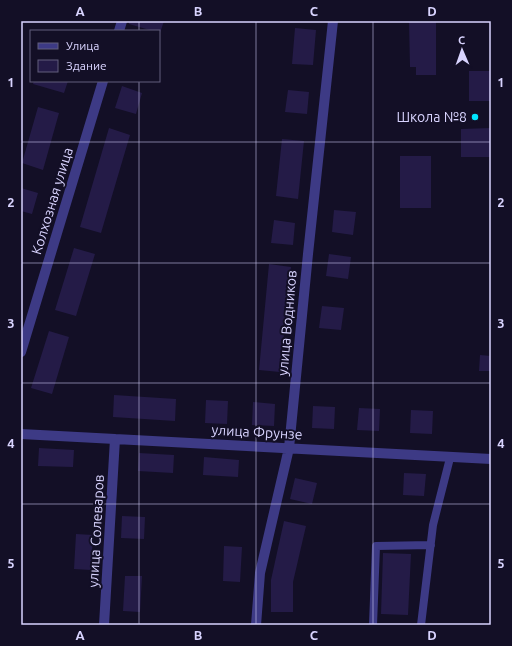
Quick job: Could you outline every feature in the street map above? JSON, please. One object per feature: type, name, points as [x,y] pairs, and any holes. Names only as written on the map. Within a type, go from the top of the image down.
[{"type":"street","name":"улица Водников","points":[[256,625],[260,573],[289,448],[333,21]]},
{"type":"street","name":"Колхозная улица","points":[[21,352],[103,82]]},
{"type":"street","name":"улица Фрунзе","points":[[21,434],[491,459]]},
{"type":"street","name":"улица Солеваров","points":[[104,625],[115,439]]},
{"type":"lane","points":[[421,625],[433,525],[450,458]]},
{"type":"lane","points":[[373,625],[376,546],[431,545]]},
{"type":"building","points":[[129,21],[164,21],[160,33],[160,30],[150,30],[129,24]]},
{"type":"building","points":[[409,21],[436,21],[436,75],[416,75],[416,67],[410,67]]},
{"type":"building","points":[[295,28],[316,30],[313,65],[292,64]]},
{"type":"building","points":[[469,71],[491,71],[491,101],[469,101]]},
{"type":"building","points":[[34,82],[68,82],[64,93],[33,84]]},
{"type":"building","points":[[122,86],[142,93],[136,114],[115,108]]},
{"type":"building","points":[[288,90],[309,92],[307,114],[285,112]]},
{"type":"building","points":[[38,107],[59,113],[43,170],[22,163]]},
{"type":"building","points":[[109,128],[130,135],[101,233],[80,227]]},
{"type":"building","points":[[491,128],[491,157],[461,157],[461,129]]},
{"type":"building","points":[[282,139],[304,141],[298,199],[276,196]]},
{"type":"building","points":[[400,156],[431,156],[431,208],[400,208]]},
{"type":"building","points":[[21,188],[38,193],[32,214],[21,211]]},
{"type":"building","points":[[334,210],[356,212],[353,235],[332,232]]},
{"type":"building","points":[[274,220],[295,223],[293,245],[271,243]]},
{"type":"building","points":[[74,248],[95,254],[76,316],[55,310]]},
{"type":"building","points":[[329,254],[351,257],[348,279],[326,276]]},
{"type":"building","points":[[269,264],[291,267],[280,372],[259,370]]},
{"type":"building","points":[[322,306],[344,308],[341,330],[319,328]]},
{"type":"building","points":[[49,331],[69,337],[52,394],[31,388]]},
{"type":"building","points":[[480,355],[491,356],[491,371],[479,371]]},
{"type":"building","points":[[114,395],[176,399],[175,421],[113,417]]},
{"type":"building","points":[[206,400],[228,401],[227,424],[205,423]]},
{"type":"building","points":[[253,402],[275,404],[274,426],[252,425]]},
{"type":"building","points":[[313,406],[335,407],[334,429],[312,428]]},
{"type":"building","points":[[359,408],[380,409],[379,431],[357,430]]},
{"type":"building","points":[[411,410],[433,411],[432,434],[410,433]]},
{"type":"building","points":[[39,448],[74,450],[73,467],[38,466]]},
{"type":"building","points":[[139,453],[174,455],[173,473],[138,471]]},
{"type":"building","points":[[204,457],[239,460],[238,477],[203,475]]},
{"type":"building","points":[[404,473],[426,474],[424,496],[403,495]]},
{"type":"building","points":[[295,478],[317,483],[312,504],[290,499]]},
{"type":"building","points":[[122,516],[145,517],[144,539],[121,538]]},
{"type":"building","points":[[284,521],[306,526],[293,582],[293,612],[271,612],[271,580]]},
{"type":"building","points":[[76,534],[93,535],[91,570],[74,569]]},
{"type":"building","points":[[224,546],[242,547],[240,582],[223,581]]},
{"type":"building","points":[[383,553],[411,554],[408,615],[381,614]]},
{"type":"building","points":[[125,576],[142,576],[140,612],[123,611]]},
{"type":"place","name":"Школа №8","points":[[475,117]]}]
